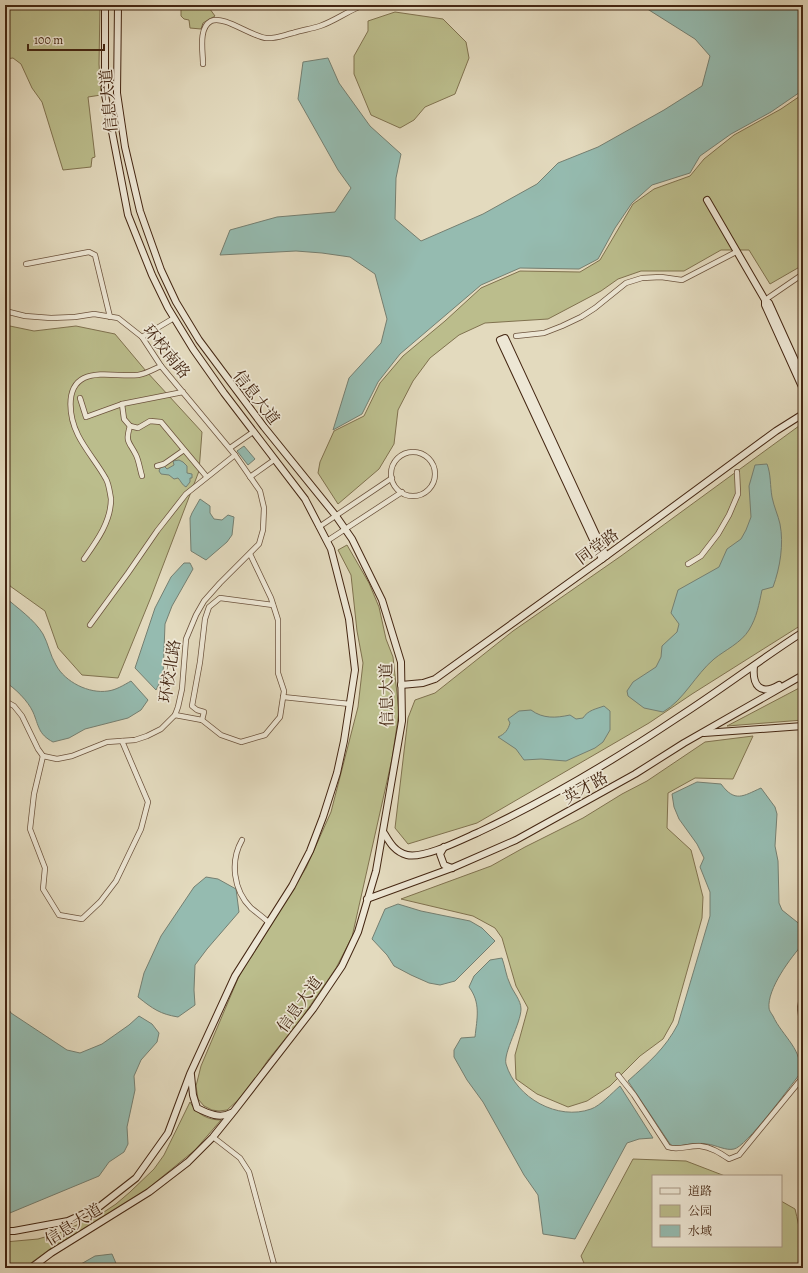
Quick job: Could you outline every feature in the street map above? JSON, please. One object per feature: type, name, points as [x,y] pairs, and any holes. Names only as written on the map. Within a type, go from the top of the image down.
[{"type":"main road","name":"信息大道","points":[[5,1231],[14,1231],[68,1222],[99,1207],[136,1178],[168,1133],[190,1074],[234,976],[292,886],[310,851],[337,773],[355,670],[349,619],[331,549],[327,540],[305,499],[224,393],[174,318],[152,275],[128,215],[105,95],[105,5]]},
{"type":"main road","name":"信息大道","points":[[31,1268],[51,1253],[149,1192],[188,1162],[213,1137],[313,1009],[342,966],[358,932],[376,871],[384,833],[402,721],[401,662],[382,600],[352,539],[336,516],[264,427],[198,340],[176,302],[161,270],[140,211],[125,147],[117,93],[118,5]]},
{"type":"main road","points":[[707,200],[736,252],[765,300],[769,303],[803,378]]},
{"type":"main road","points":[[765,300],[765,305],[803,389]]},
{"type":"main road","points":[[502,339],[604,557]]},
{"type":"main road","name":"同堂路","points":[[401,685],[422,683],[435,679],[776,431],[803,414]]},
{"type":"main road","points":[[384,833],[391,846],[408,855],[424,854],[461,841],[527,808],[593,771],[680,716],[803,632]]},
{"type":"main road","points":[[754,666],[753,676],[755,684],[766,689],[774,688],[803,672]]},
{"type":"main road","name":"英才路","points":[[368,899],[452,868],[516,840],[636,774],[803,675]]},
{"type":"main road","points":[[703,733],[803,726]]},
{"type":"main road","points":[[444,847],[440,854],[442,861],[444,866],[452,868]]},
{"type":"main road","points":[[190,1074],[193,1095],[197,1108],[210,1114],[225,1117],[234,1111]]},
{"type":"street","points":[[203,64],[203,32],[211,21],[217,19],[225,21],[253,35],[265,38],[276,38],[320,26],[364,5]]},
{"type":"street","points":[[26,264],[89,252],[94,256],[110,317]]},
{"type":"street","points":[[516,336],[544,333],[581,317],[595,308],[626,283],[642,278],[661,277],[682,280],[736,252]]},
{"type":"street","points":[[765,300],[803,274]]},
{"type":"street","name":"环校南路","points":[[5,311],[25,316],[51,318],[75,317],[94,314],[118,318],[142,337],[161,366],[235,455]]},
{"type":"street","points":[[142,337],[174,318]]},
{"type":"street","points":[[84,559],[102,533],[111,500],[107,480],[78,435],[72,418],[71,394],[74,387],[83,378],[95,375],[141,375],[161,366]]},
{"type":"street","points":[[80,398],[86,417],[122,404],[183,392]]},
{"type":"street","points":[[122,404],[124,419],[130,426],[138,428],[150,421],[161,422],[206,476]]},
{"type":"street","points":[[130,426],[126,437],[130,448],[136,455],[142,476]]},
{"type":"street","points":[[230,448],[254,432]]},
{"type":"street","points":[[157,466],[164,464],[184,450]]},
{"type":"street","points":[[410,452],[425,456],[431,461],[435,471],[435,479],[432,486],[420,495],[412,496],[402,492],[394,485],[392,478],[394,464],[403,454],[410,452]]},
{"type":"street","points":[[90,625],[186,494],[206,476],[235,455]]},
{"type":"street","name":"环校北路","points":[[43,756],[57,759],[72,756],[107,742],[122,741],[147,736],[161,729],[175,715],[182,689],[186,639],[196,615],[204,601],[259,544],[263,530],[264,508],[260,491],[235,455]]},
{"type":"street","points":[[250,477],[274,460]]},
{"type":"street","points":[[688,564],[701,556],[718,534],[729,514],[738,494],[737,472]]},
{"type":"street","points":[[319,527],[392,478]]},
{"type":"street","points":[[327,540],[402,492]]},
{"type":"street","points":[[175,715],[202,720],[221,735],[242,742],[265,735],[280,717],[284,691],[278,673],[278,620],[273,605],[250,554]]},
{"type":"street","points":[[202,720],[204,712],[197,710],[192,706],[200,662],[205,619],[209,606],[220,598],[273,605]]},
{"type":"street","points":[[283,697],[350,704]]},
{"type":"street","points":[[5,701],[14,706],[22,716],[43,756],[34,794],[30,829],[45,868],[43,890],[59,915],[82,919],[100,902],[116,880],[141,829],[148,802],[122,741]]},
{"type":"street","points":[[242,840],[237,849],[235,872],[238,888],[250,907],[268,922]]},
{"type":"street","points":[[803,989],[800,1008],[803,1032]]},
{"type":"street","points":[[618,1075],[634,1095],[668,1147],[673,1149],[699,1146],[709,1148],[729,1158],[739,1155],[803,1077]]},
{"type":"street","points":[[213,1137],[240,1158],[250,1172],[275,1268]]},
{"type":"green space","points":[[5,5],[100,5],[99,64],[101,95],[88,97],[95,157],[92,158],[91,167],[63,170],[42,102],[32,88],[21,64],[13,58],[5,59]]},
{"type":"green space","points":[[181,5],[207,5],[215,16],[203,23],[201,29],[190,28],[189,20],[184,19],[181,16]]},
{"type":"green space","points":[[395,12],[443,19],[466,42],[469,58],[455,94],[425,107],[414,120],[400,128],[371,115],[354,74],[354,56],[368,31],[368,21]]},
{"type":"green space","points":[[803,94],[803,265],[770,284],[749,250],[721,250],[684,271],[641,271],[618,279],[601,291],[548,319],[485,323],[459,335],[430,358],[413,381],[398,410],[394,444],[379,469],[338,504],[318,473],[320,462],[334,431],[364,416],[380,383],[403,356],[445,321],[481,288],[520,271],[580,272],[600,260],[633,204],[654,189],[690,176],[704,159],[734,135],[781,109]]},
{"type":"green space","points":[[5,325],[34,331],[76,326],[115,334],[146,371],[202,432],[199,471],[151,597],[118,678],[82,675],[58,648],[45,611],[10,586],[5,576]]},
{"type":"green space","points":[[803,423],[803,624],[649,723],[477,823],[408,844],[395,828],[408,718],[415,700],[435,693],[513,631],[621,556]]},
{"type":"green space","points":[[347,545],[369,583],[379,607],[386,639],[393,657],[399,712],[392,759],[352,937],[336,968],[301,1019],[268,1060],[253,1082],[237,1101],[227,1110],[212,1110],[204,1106],[198,1099],[196,1086],[201,1066],[242,969],[252,956],[306,868],[331,812],[358,707],[363,663],[357,631],[351,575],[338,550]]},
{"type":"green space","points":[[803,686],[803,720],[727,726]]},
{"type":"green space","points":[[753,736],[733,779],[695,778],[668,793],[667,828],[691,850],[703,897],[702,918],[673,1021],[663,1039],[640,1056],[610,1086],[587,1101],[568,1107],[537,1094],[516,1079],[515,1055],[528,1008],[516,986],[502,938],[495,928],[473,916],[401,899],[491,866],[583,818],[622,794],[647,781],[705,742]]},
{"type":"green space","points":[[190,1102],[203,1116],[221,1120],[195,1150],[146,1190],[50,1249],[24,1268],[8,1268],[8,1254],[5,1242],[38,1239],[62,1232],[104,1212],[130,1192],[154,1169],[164,1155]]},
{"type":"green space","points":[[633,1159],[686,1161],[722,1175],[652,1175],[652,1247],[782,1247],[782,1202],[795,1209],[801,1238],[803,1268],[586,1268],[581,1256]]},
{"type":"water","points":[[641,5],[803,5],[803,90],[771,112],[731,134],[700,156],[690,173],[652,185],[632,203],[615,228],[598,259],[579,269],[520,268],[481,285],[400,354],[378,382],[362,414],[333,430],[349,378],[381,343],[387,319],[375,274],[350,257],[322,253],[296,251],[220,255],[230,230],[277,217],[335,212],[351,188],[338,170],[298,99],[303,62],[328,58],[339,83],[370,126],[401,154],[396,178],[395,219],[421,241],[483,214],[537,184],[558,163],[598,147],[664,110],[702,86],[710,56],[695,39]]},
{"type":"water","points":[[244,446],[255,459],[248,465],[237,451]]},
{"type":"water","points":[[179,460],[187,466],[187,473],[192,474],[192,478],[190,478],[190,482],[186,487],[178,478],[174,479],[169,475],[161,474],[159,471],[161,466],[164,466],[167,469],[174,465],[173,461]]},
{"type":"water","points":[[767,464],[772,497],[780,524],[782,540],[778,572],[773,587],[762,590],[756,615],[746,635],[707,665],[677,701],[663,712],[644,708],[628,696],[627,691],[633,682],[656,667],[661,657],[662,646],[677,632],[679,624],[671,613],[678,590],[719,567],[727,549],[741,539],[751,517],[749,486],[755,465]]},
{"type":"water","points":[[200,499],[210,506],[210,513],[214,519],[222,520],[228,515],[234,517],[232,535],[227,542],[206,560],[191,551],[190,518]]},
{"type":"water","points":[[184,563],[190,563],[193,569],[172,606],[165,624],[163,676],[156,690],[135,668],[155,608],[171,577]]},
{"type":"water","points":[[5,597],[30,619],[43,634],[54,661],[65,677],[78,686],[93,691],[114,690],[131,681],[148,700],[141,710],[128,718],[85,729],[69,738],[53,742],[44,736],[25,699],[5,682]]},
{"type":"water","points":[[604,706],[610,711],[610,730],[603,742],[595,748],[566,761],[541,759],[524,760],[516,749],[498,737],[503,735],[507,730],[510,723],[508,719],[519,711],[531,710],[540,715],[550,717],[570,715],[576,719],[583,718],[590,711]]},
{"type":"water","points":[[697,782],[721,784],[726,790],[735,796],[744,795],[761,788],[775,807],[777,814],[775,846],[778,861],[779,903],[782,910],[803,928],[803,944],[786,965],[769,1000],[770,1012],[792,1044],[799,1058],[799,1075],[757,1128],[740,1146],[734,1149],[724,1149],[703,1143],[674,1147],[670,1144],[628,1081],[662,1048],[678,1024],[710,916],[710,892],[700,867],[704,858],[697,844],[679,819],[674,807],[672,794]]},
{"type":"water","points":[[206,877],[218,879],[236,889],[239,912],[195,965],[195,1005],[178,1017],[172,1016],[148,1005],[138,997],[144,973],[161,936],[194,887]]},
{"type":"water","points":[[398,904],[421,911],[470,921],[482,928],[495,941],[455,981],[440,985],[429,983],[394,966],[387,955],[372,939],[385,909]]},
{"type":"water","points":[[502,958],[511,987],[521,1006],[520,1015],[509,1045],[506,1059],[506,1064],[511,1076],[519,1087],[540,1104],[565,1112],[578,1112],[595,1107],[620,1086],[653,1138],[639,1139],[627,1143],[575,1239],[543,1234],[538,1195],[524,1175],[483,1102],[467,1080],[454,1057],[454,1050],[461,1038],[475,1037],[477,1005],[473,993],[469,987],[474,976],[490,960]]},
{"type":"water","points":[[5,1003],[11,1013],[67,1050],[80,1053],[102,1044],[139,1016],[152,1024],[159,1033],[157,1042],[141,1060],[134,1076],[135,1090],[127,1127],[128,1144],[124,1152],[109,1162],[99,1176],[5,1215]]},
{"type":"water","points":[[112,1254],[118,1268],[74,1268],[95,1256]]}]
